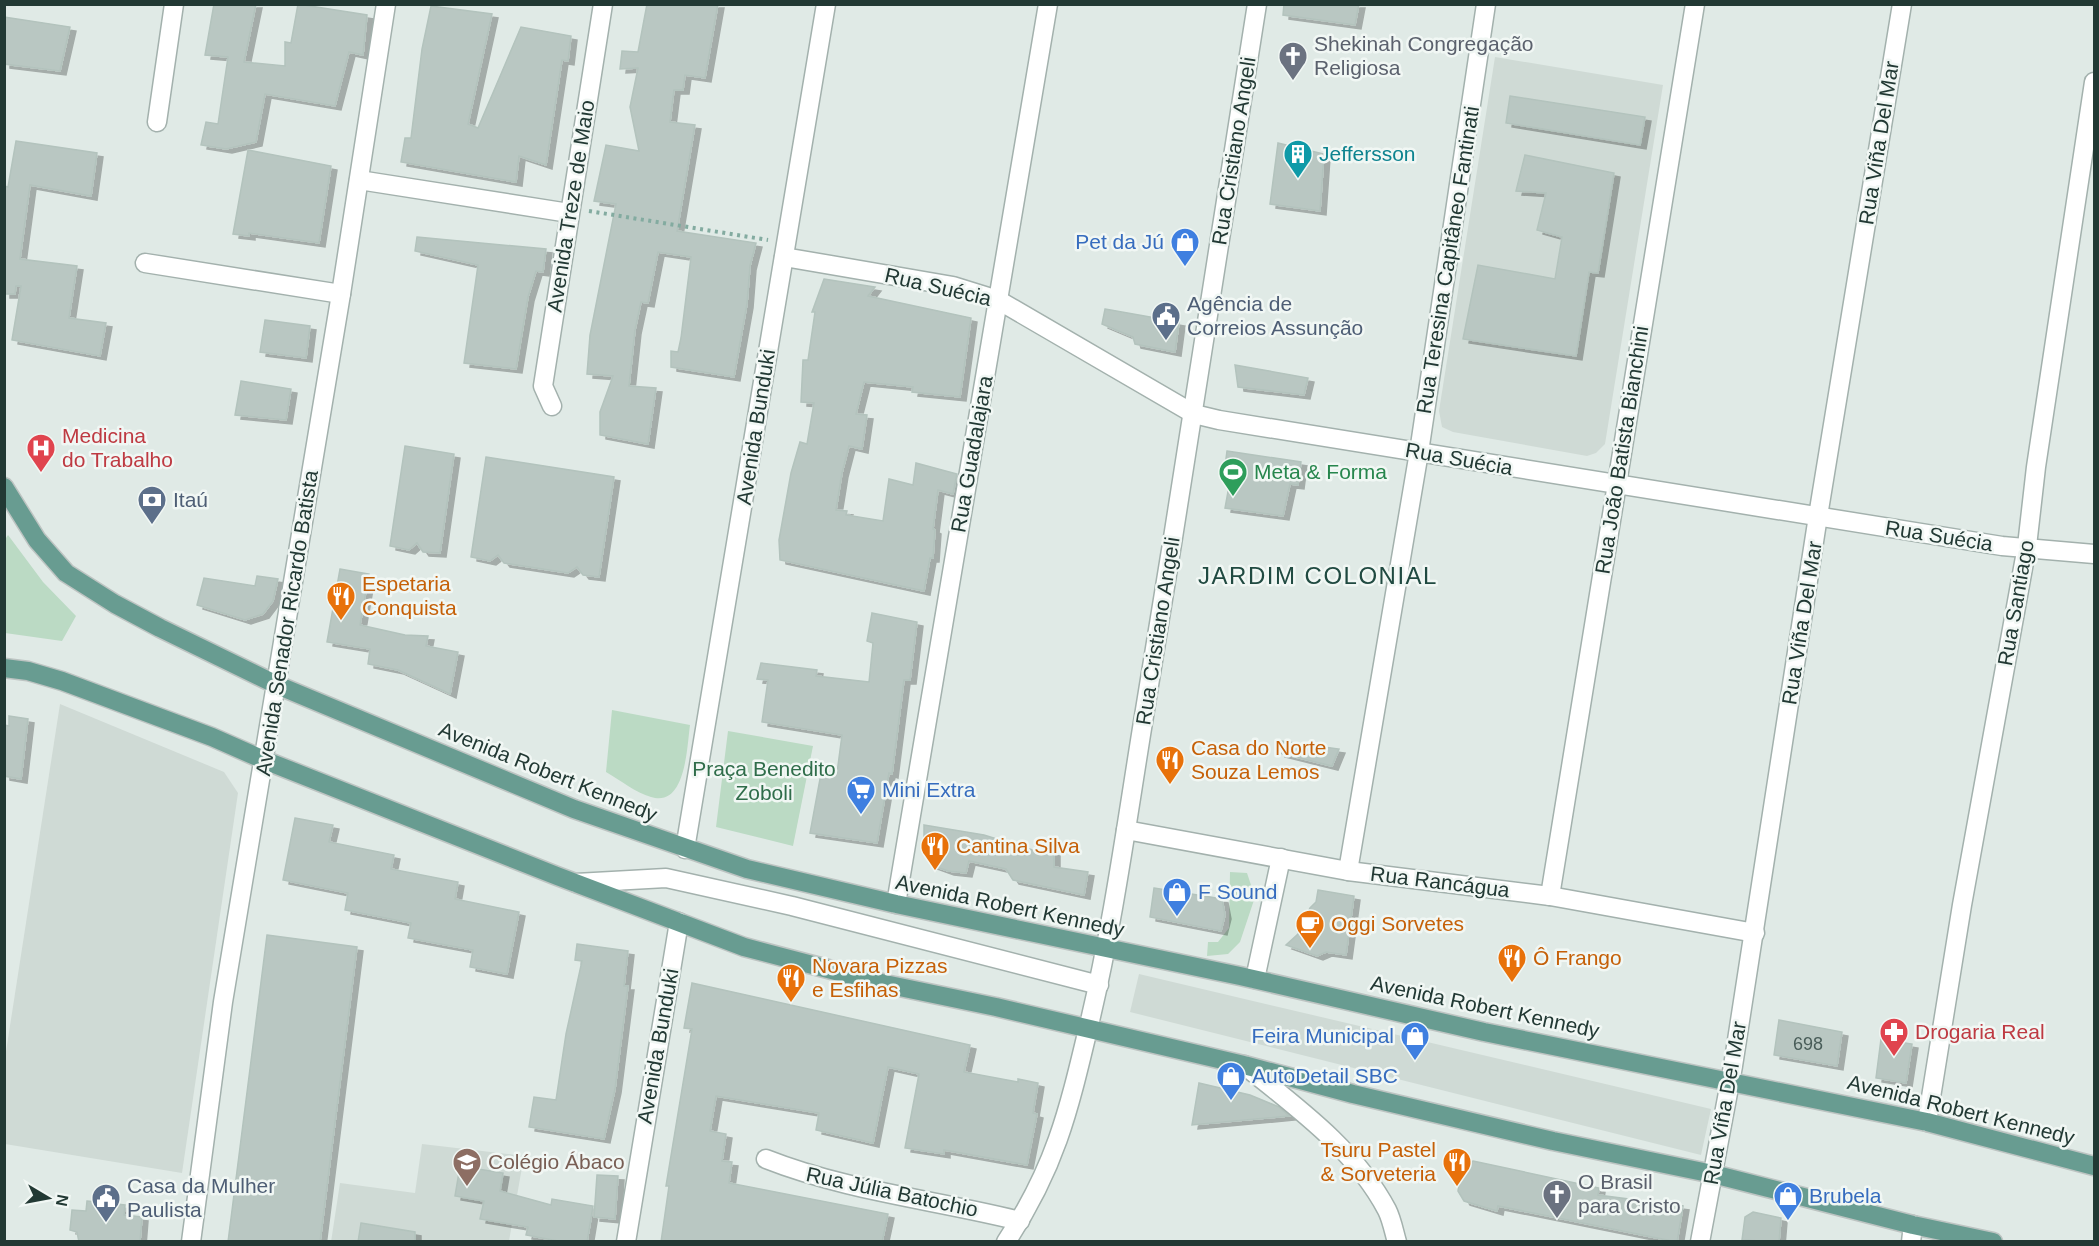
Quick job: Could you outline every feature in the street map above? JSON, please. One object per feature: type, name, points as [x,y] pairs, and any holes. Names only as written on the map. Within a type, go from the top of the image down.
[{"type":"main road","name":"Avenida Robert Kennedy","points":[[4,487],[37,540],[66,573],[115,604],[277,685],[574,809],[685,849],[747,869],[896,904],[1255,979],[1484,1032],[1731,1080],[1927,1122],[2094,1166]]},
{"type":"main road","points":[[4,668],[62,681],[212,737],[264,760],[744,947],[885,984],[1088,1027],[1364,1097],[1552,1141],[1713,1174],[1912,1233],[1993,1242]]},
{"type":"street","points":[[157,122],[174,4]]},
{"type":"street","name":"Avenida Senador Ricardo Batista","points":[[191,1242],[223,1002],[341,294],[386,4]]},
{"type":"street","name":"Avenida Treze de Maio","points":[[552,406],[543,386],[603,4]]},
{"type":"street","name":"Avenida Bunduki","points":[[685,849],[826,4]]},
{"type":"street","name":"Rua Guadalajara","points":[[896,904],[1048,4]]},
{"type":"street","name":"Rua Cristiano Angeli","points":[[1006,1242],[1037,1193],[1056,1150],[1072,1100],[1100,985],[1194,414],[1257,4]]},
{"type":"street","name":"Rua Teresina Capitâneo Fantinati","points":[[1348,871],[1419,452],[1486,4]]},
{"type":"street","name":"Rua João Batista Bianchini","points":[[1550,896],[1695,4]]},
{"type":"street","name":"Rua Viña Del Mar","points":[[1700,1242],[1731,1080],[1755,933],[1818,516],[1902,4]]},
{"type":"street","name":"Rua Santiago","points":[[1927,1122],[1962,905],[2027,546],[2036,467],[2094,82]]},
{"type":"street","points":[[359,180],[570,210]]},
{"type":"street","name":"Rua Suécia","points":[[785,250],[953,286],[998,300],[1194,414],[2002,546],[2027,546],[2094,554]]},
{"type":"street","points":[[145,263],[341,294]]},
{"type":"street","name":"Rua Rancágua","points":[[1126,830],[1348,871],[1550,896],[1755,933]]},
{"type":"street","points":[[1255,979],[1281,858]]},
{"type":"street","points":[[576,883],[666,878],[792,906],[1100,985]]},
{"type":"street","name":"Avenida Bunduki","points":[[626,1242],[678,922]]},
{"type":"street","points":[[1244,1065],[1316,1122],[1341,1149],[1388,1211],[1397,1242]]},
{"type":"street","name":"Rua Júlia Batochio","points":[[766,1159],[797,1171],[837,1182],[966,1207],[1020,1221]]},
{"type":"path","points":[[570,210],[785,250]]},
{"type":"shaded area","points":[[1495,57],[1663,85],[1605,444],[1596,453],[1587,456],[1453,432],[1442,427],[1439,411]]},
{"type":"shaded area","points":[[60,704],[224,772],[238,793],[182,1173],[5,1144],[5,1058]]},
{"type":"shaded area","name":"Feira Municipal","points":[[1139,974],[1711,1109],[1701,1155],[1130,1012]]},
{"type":"shaded area","name":"Colégio Ábaco","points":[[422,1144],[524,1156],[509,1241],[331,1242],[340,1183],[415,1193]]},
{"type":"green space","points":[[8,535],[43,582],[76,616],[62,641],[5,633],[4,541]]},
{"type":"green space","points":[[612,710],[690,725],[686,760],[678,785],[671,793],[663,798],[651,797],[606,772]]},
{"type":"green space","name":"Praça Benedito Zoboli","points":[[728,731],[813,746],[793,846],[716,827]]},
{"type":"green space","points":[[1230,872],[1247,873],[1255,897],[1240,942],[1228,954],[1207,956],[1208,942],[1218,942],[1229,928]]},
{"type":"building","points":[[214,4],[256,4],[244,62],[285,66],[285,42],[291,43],[298,4],[367,15],[363,55],[349,52],[335,106],[265,94],[256,142],[226,149],[201,145],[206,122],[218,124],[228,57],[205,55]]},
{"type":"building","points":[[647,4],[718,4],[705,78],[685,75],[683,90],[674,90],[670,122],[695,125],[677,231],[756,243],[750,266],[747,304],[734,377],[671,367],[671,351],[678,352],[681,338],[691,257],[658,252],[648,303],[641,302],[635,330],[629,386],[656,388],[648,444],[600,435],[600,412],[613,376],[587,374],[590,335],[616,204],[594,201],[606,145],[639,151],[630,107],[638,68],[620,69],[622,51],[638,52]]},
{"type":"building","points":[[1284,4],[1359,4],[1355,25],[1283,15]]},
{"type":"building","points":[[431,6],[492,14],[468,124],[478,128],[521,27],[571,36],[568,61],[562,60],[546,165],[519,156],[516,182],[401,162],[405,138],[411,138],[422,49]]},
{"type":"building","points":[[4,17],[70,27],[60,71],[4,64]]},
{"type":"building","points":[[1510,96],[1645,117],[1640,145],[1506,123]]},
{"type":"building","points":[[16,141],[97,153],[91,196],[30,185],[20,259],[77,266],[69,318],[106,323],[100,356],[12,340],[21,286],[16,286],[15,294],[4,294],[4,186],[8,187]]},
{"type":"building","name":"Jeffersson","points":[[1278,143],[1324,154],[1320,211],[1270,204]]},
{"type":"building","points":[[248,150],[331,166],[319,243],[249,233],[249,236],[233,234]]},
{"type":"building","points":[[1525,155],[1614,173],[1598,273],[1589,272],[1576,356],[1463,339],[1478,265],[1555,279],[1562,237],[1537,230],[1546,193],[1516,191]]},
{"type":"building","points":[[417,237],[546,249],[543,272],[536,271],[528,297],[516,369],[464,363],[478,265],[415,251]]},
{"type":"building","points":[[824,279],[875,287],[868,296],[971,318],[960,397],[912,392],[913,387],[864,382],[856,414],[867,415],[862,449],[849,446],[842,473],[836,510],[847,511],[846,515],[883,521],[889,479],[913,485],[916,463],[957,474],[953,494],[938,490],[933,529],[935,530],[933,558],[930,558],[924,591],[780,560],[779,540],[791,473],[800,442],[807,444],[814,403],[801,402],[803,360],[808,360],[815,312],[812,312]]},
{"type":"building","points":[[1105,309],[1179,322],[1175,352],[1135,344],[1133,337],[1102,324]]},
{"type":"building","points":[[265,320],[310,326],[306,358],[260,352]]},
{"type":"building","points":[[1235,365],[1308,378],[1304,395],[1238,387]]},
{"type":"building","points":[[241,381],[291,389],[286,420],[235,415]]},
{"type":"building","points":[[405,446],[454,454],[440,553],[423,552],[417,543],[409,550],[390,546]]},
{"type":"building","points":[[1227,451],[1301,462],[1298,485],[1290,484],[1283,516],[1225,508],[1231,475],[1224,474]]},
{"type":"building","points":[[486,457],[614,477],[599,577],[583,575],[577,567],[568,573],[504,563],[498,555],[490,561],[471,557]]},
{"type":"building","points":[[340,569],[369,574],[360,625],[405,635],[428,636],[426,646],[458,652],[450,694],[398,670],[368,664],[370,649],[327,642]]},
{"type":"building","points":[[257,576],[278,579],[273,601],[263,614],[245,620],[197,605],[204,578],[255,586]]},
{"type":"building","points":[[872,613],[917,622],[910,680],[904,680],[892,774],[889,773],[877,843],[810,833],[820,779],[823,779],[824,772],[837,773],[842,735],[762,722],[768,680],[757,679],[761,663],[817,670],[816,676],[869,682],[873,643],[867,641]]},
{"type":"building","points":[[9,716],[28,719],[21,779],[4,776],[4,725],[9,726]]},
{"type":"building","points":[[1281,741],[1339,749],[1332,766],[1279,753]]},
{"type":"building","points":[[295,818],[333,825],[329,842],[394,855],[391,869],[458,882],[455,899],[519,912],[507,974],[470,967],[473,950],[408,938],[411,923],[345,910],[348,893],[283,880]]},
{"type":"building","points":[[924,825],[984,835],[1036,851],[1037,848],[1054,852],[1054,867],[1088,872],[1084,895],[1013,880],[1006,869],[969,861],[966,873],[948,871],[931,865],[924,854]]},
{"type":"building","points":[[1154,888],[1222,899],[1225,915],[1221,931],[1150,917]]},
{"type":"building","points":[[1318,890],[1354,896],[1346,955],[1326,952],[1317,956],[1286,945],[1298,934],[1310,908],[1316,902]]},
{"type":"building","points":[[267,935],[357,947],[320,1242],[228,1242]]},
{"type":"building","points":[[577,944],[628,951],[624,986],[628,986],[615,1089],[604,1139],[529,1127],[534,1097],[556,1100],[566,1034],[582,961],[575,960]]},
{"type":"building","points":[[692,983],[970,1045],[964,1072],[1018,1082],[1018,1079],[1038,1083],[1033,1113],[1037,1114],[1027,1165],[944,1150],[944,1154],[905,1148],[919,1074],[888,1067],[873,1143],[816,1130],[819,1113],[716,1096],[710,1131],[726,1134],[722,1161],[732,1162],[729,1183],[888,1214],[882,1242],[661,1242],[669,1186],[666,1186],[692,1029],[684,1028]]},
{"type":"building","points":[[1779,1020],[1842,1032],[1837,1066],[1774,1055]]},
{"type":"building","name":"Drogaria Real","points":[[1881,1039],[1912,1044],[1906,1083],[1876,1078]]},
{"type":"building","name":"AutoDetail SBC","points":[[1199,1083],[1250,1095],[1279,1107],[1289,1116],[1192,1125]]},
{"type":"building","points":[[1473,1161],[1599,1188],[1598,1195],[1683,1206],[1677,1242],[1498,1206],[1497,1211],[1464,1201],[1458,1191],[1461,1168]]},
{"type":"building","points":[[460,1166],[503,1173],[500,1191],[551,1205],[552,1199],[593,1206],[587,1242],[563,1242],[526,1235],[528,1227],[480,1219],[484,1201],[455,1196]]},
{"type":"building","points":[[597,1175],[618,1176],[615,1219],[594,1217]]},
{"type":"building","name":"Casa da Mulher Paulista","points":[[87,1201],[125,1205],[124,1215],[142,1217],[140,1242],[79,1242],[77,1232],[70,1230],[72,1210],[86,1211]]},
{"type":"building","points":[[1753,1212],[1781,1218],[1779,1242],[1742,1240],[1745,1217]]},
{"type":"building","points":[[361,1223],[415,1232],[415,1242],[358,1242]]},
{"type":"place","name":"Shekinah Congregação Religiosa","points":[[1293,82]]},
{"type":"place","name":"Jeffersson","points":[[1298,180]]},
{"type":"place","name":"Pet da Jú","points":[[1185,268]]},
{"type":"place","name":"Agência de Correios Assunção","points":[[1166,342]]},
{"type":"place","name":"Medicina do Trabalho","points":[[41,474]]},
{"type":"place","name":"Meta & Forma","points":[[1233,498]]},
{"type":"place","name":"Itaú","points":[[152,526]]},
{"type":"place","name":"Espetaria Conquista","points":[[341,622]]},
{"type":"place","name":"Casa do Norte Souza Lemos","points":[[1170,786]]},
{"type":"place","name":"Mini Extra","points":[[861,816]]},
{"type":"place","name":"Cantina Silva","points":[[935,872]]},
{"type":"place","name":"F Sound","points":[[1177,918]]},
{"type":"place","name":"Oggi Sorvetes","points":[[1310,950]]},
{"type":"place","name":"Ô Frango","points":[[1512,984]]},
{"type":"place","name":"Novara Pizzas e Esfihas","points":[[791,1004]]},
{"type":"place","name":"Drogaria Real","points":[[1894,1058]]},
{"type":"place","name":"Feira Municipal","points":[[1415,1062]]},
{"type":"place","name":"AutoDetail SBC","points":[[1231,1102]]},
{"type":"place","name":"Colégio Ábaco","points":[[467,1188]]},
{"type":"place","name":"Tsuru Pastel & Sorveteria","points":[[1457,1188]]},
{"type":"place","name":"O Brasil para Cristo","points":[[1557,1220]]},
{"type":"place","name":"Brubela","points":[[1788,1222]]},
{"type":"place","name":"Casa da Mulher Paulista","points":[[106,1224]]},
{"type":"district","name":"JARDIM COLONIAL","points":[[1318,576]]}]
